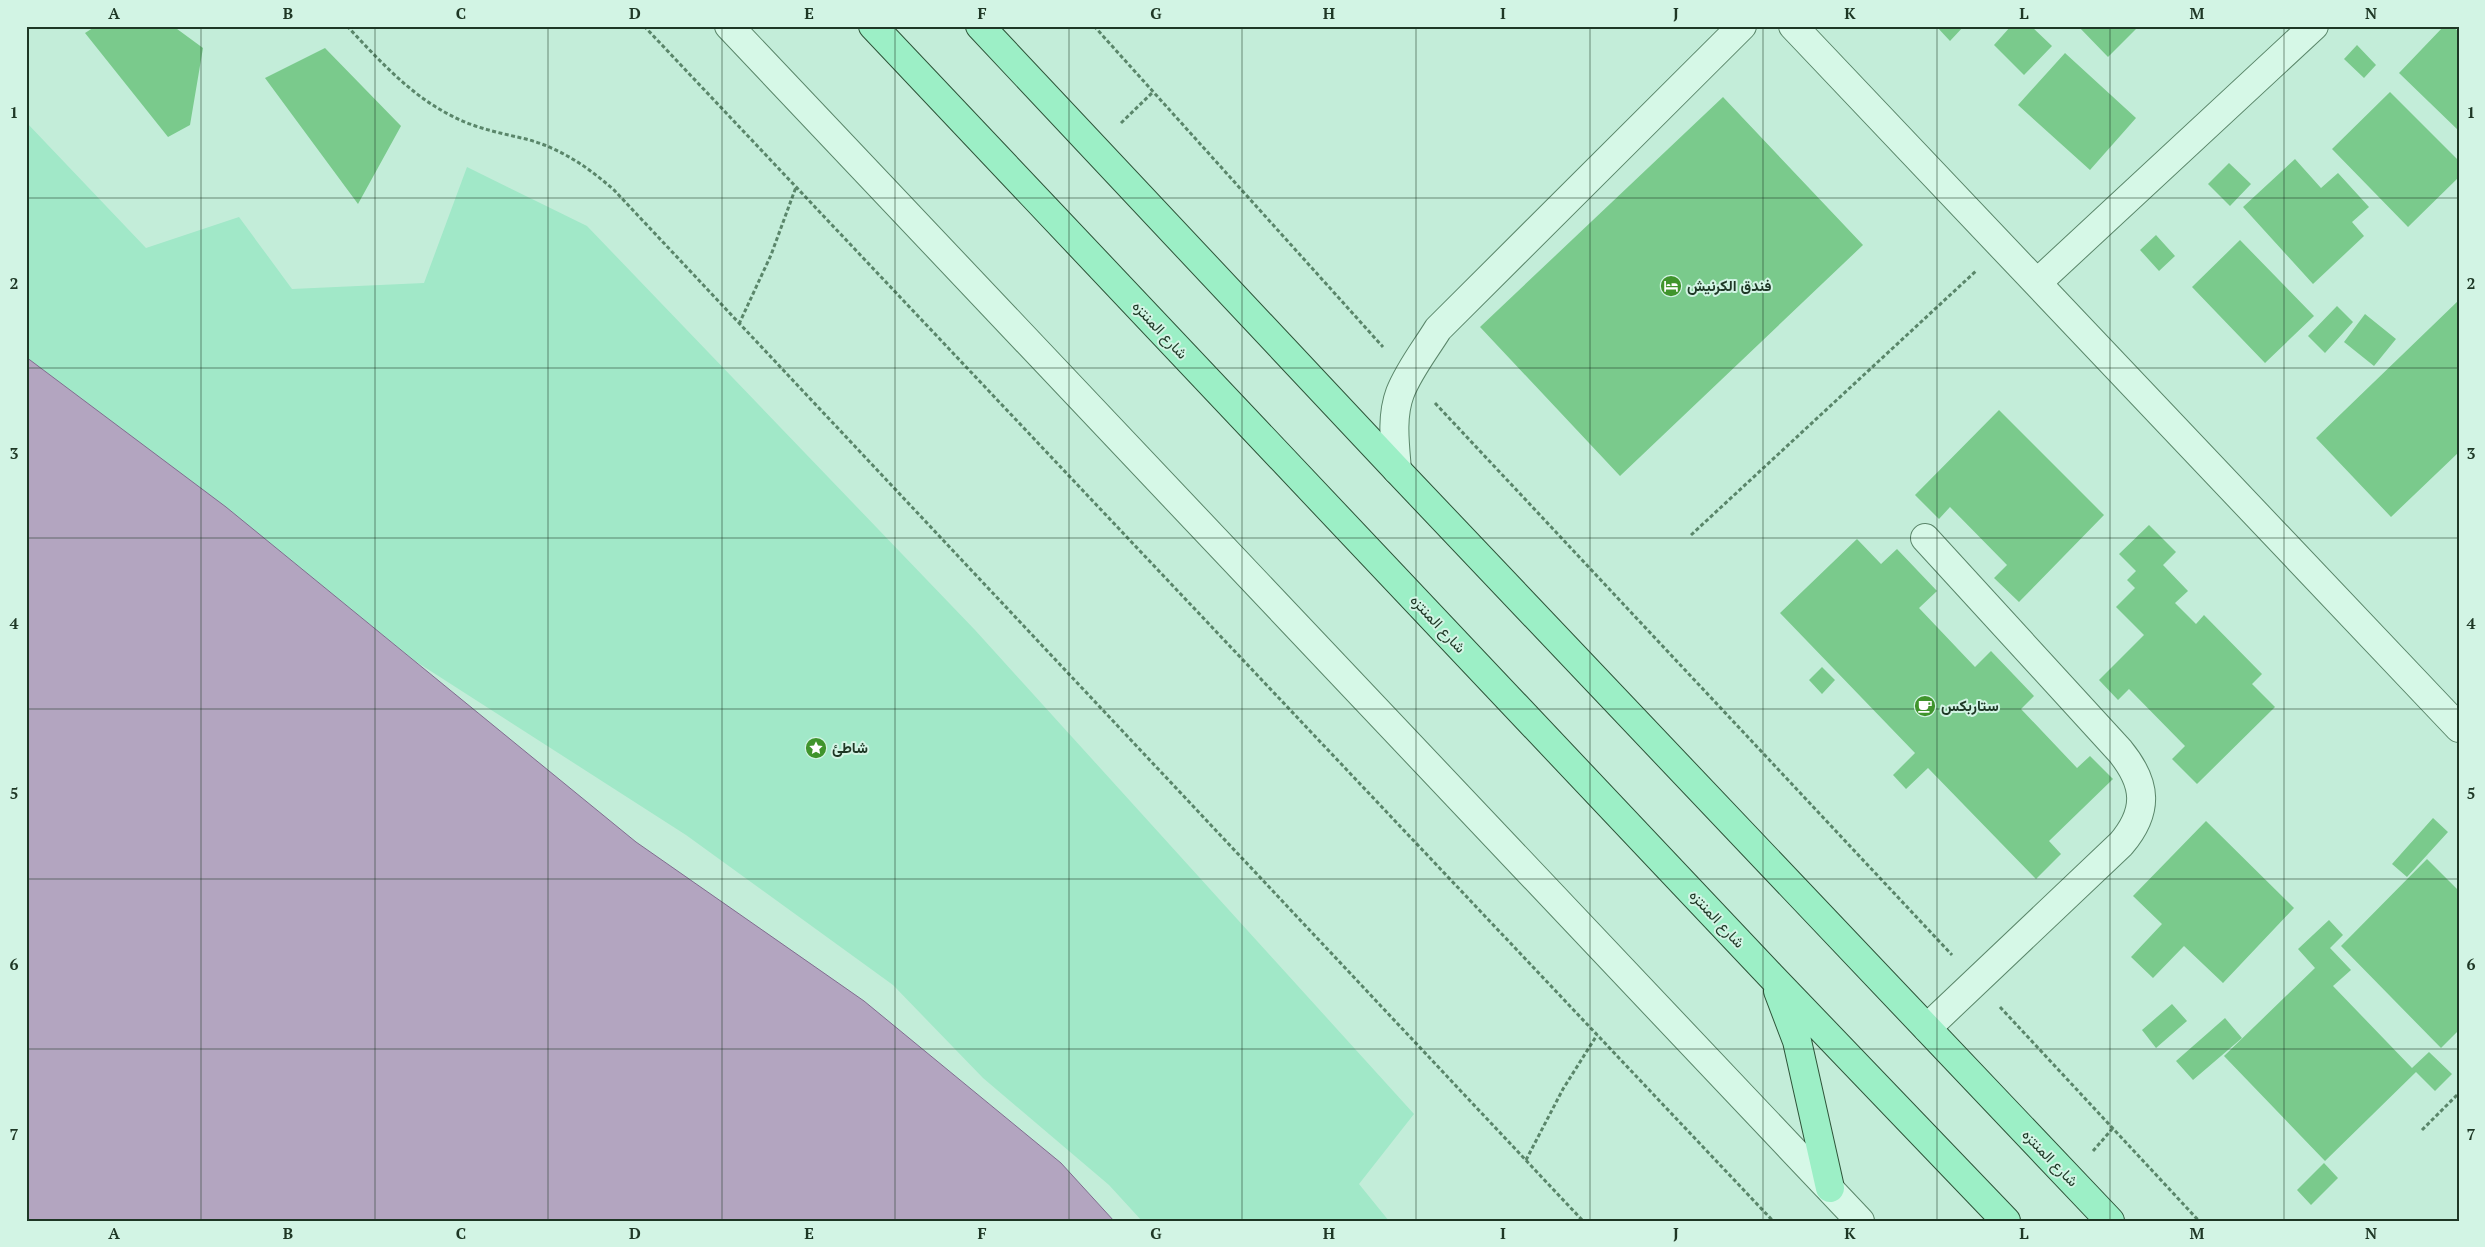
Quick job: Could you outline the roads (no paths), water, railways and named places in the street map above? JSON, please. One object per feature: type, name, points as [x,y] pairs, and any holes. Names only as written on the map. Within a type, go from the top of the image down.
[{"type":"main road","name":"شارع المنتزه","points":[[873,26],[1771,976],[2006,1221]]},
{"type":"main road","name":"شارع المنتزه","points":[[980,26],[1397,470],[2110,1221]]},
{"type":"main road","points":[[1771,976],[1786,1008],[1797,1041],[1830,1188]]},
{"type":"street","points":[[729,26],[1860,1221]]},
{"type":"street","points":[[1397,470],[1394,432],[1400,395],[1408,375],[1438,329],[1742,26]]},
{"type":"street","points":[[1793,26],[2459,728]]},
{"type":"street","points":[[2037,283],[2314,26]]},
{"type":"street","points":[[1925,538],[2134,767],[2141,787],[2141,808],[2134,828],[2121,844],[1927,1028]]},
{"type":"place","name":"فندق الكرنيش","points":[[1671,286]]},
{"type":"place","name":"ستاربكس","points":[[1925,706]]},
{"type":"place","name":"شاطئ","points":[[816,748]]}]
